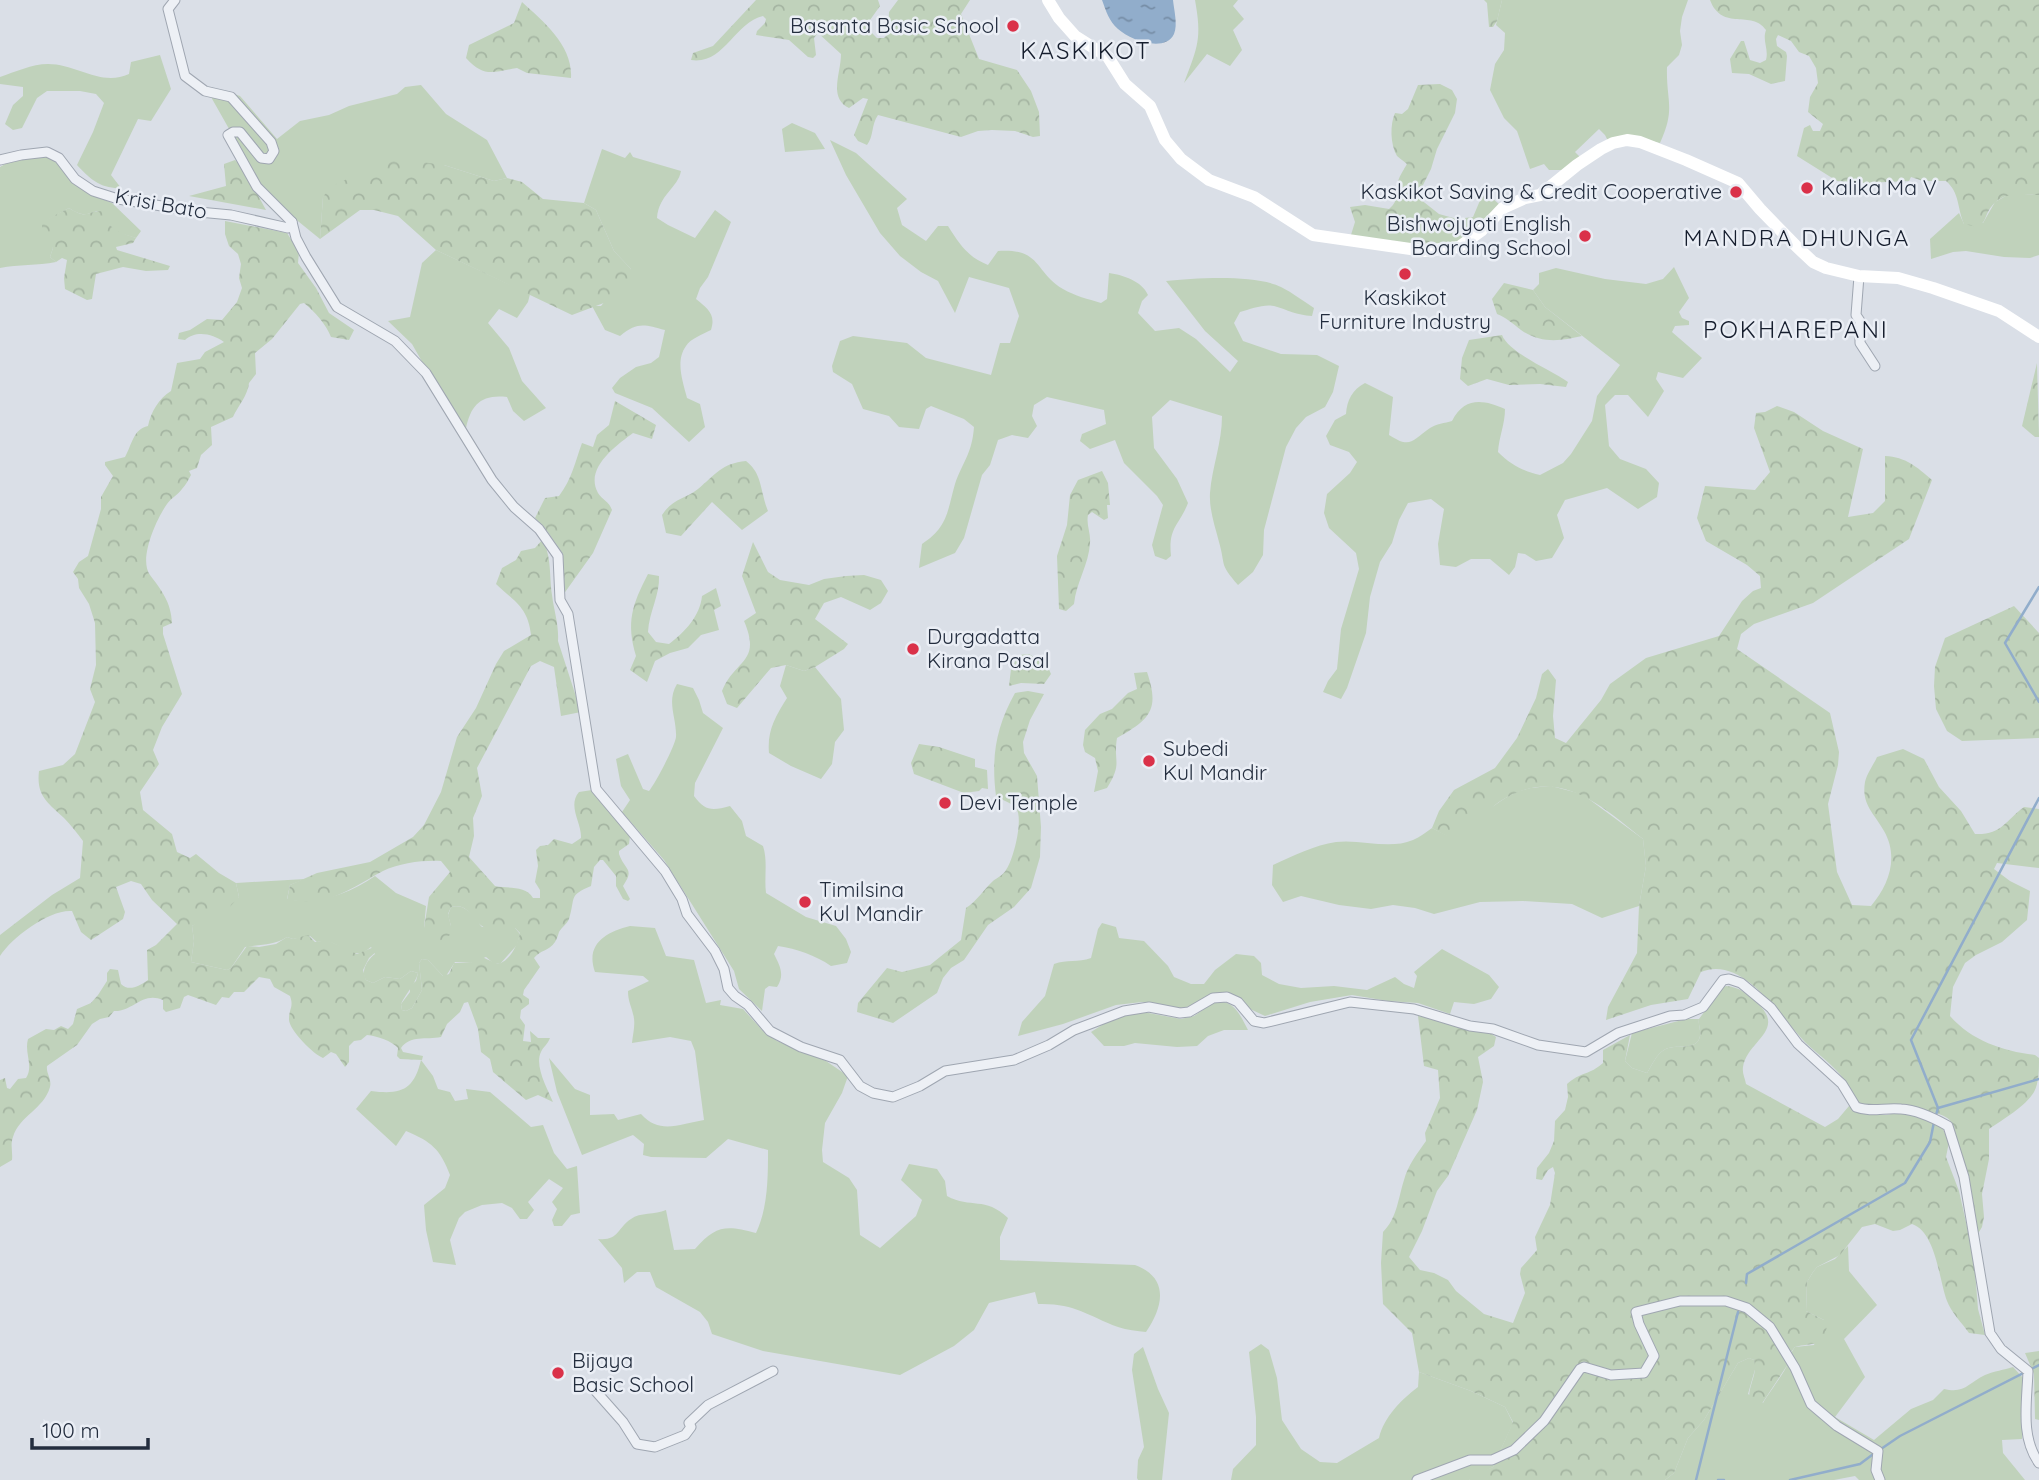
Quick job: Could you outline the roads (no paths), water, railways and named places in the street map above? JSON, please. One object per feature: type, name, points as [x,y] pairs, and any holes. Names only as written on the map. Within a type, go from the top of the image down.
[{"type":"street","points":[[175,0],[168,9],[185,76],[205,91],[231,97],[271,142],[274,151],[269,159],[261,158],[240,132],[228,135],[257,187],[292,222],[296,238],[306,257],[337,307],[395,341],[425,373],[492,480],[514,507],[540,529],[558,556],[560,600],[568,614],[596,789],[665,871],[682,899],[687,914],[715,951],[724,969],[728,988],[734,996],[748,1005],[770,1031],[801,1047],[840,1060],[860,1086],[873,1093],[893,1097],[920,1086],[945,1071],[1014,1060],[1049,1045],[1074,1030],[1124,1011],[1149,1007],[1180,1013],[1189,1012],[1213,998],[1227,997],[1238,1002],[1254,1021],[1264,1023],[1350,1002],[1414,1009],[1470,1026],[1493,1029],[1538,1045],[1586,1052],[1618,1033],[1703,1007],[1723,980],[1735,980],[1771,1008],[1798,1044],[1842,1084],[1856,1107],[1868,1111],[1904,1109],[1935,1118],[1948,1126],[1964,1177],[1990,1333],[2001,1349],[2028,1371],[2026,1438],[2039,1463]]},
{"type":"street","points":[[1048,0],[1075,36],[1108,57],[1125,84],[1150,106],[1165,140],[1191,167],[1209,180],[1263,202],[1313,236],[1424,251],[1459,247],[1482,231],[1503,208],[1525,198],[1540,195],[1601,149],[1627,140],[1677,156],[1738,183],[1813,262],[1859,276],[1898,278],[1933,288],[1999,311],[2039,337]]},
{"type":"street","name":"Krisi Bato","points":[[0,160],[47,152],[59,158],[75,179],[93,191],[118,199],[231,215],[288,228],[292,222]]},
{"type":"street","points":[[1859,276],[1856,315],[1860,321],[1860,343],[1875,366]]},
{"type":"street","points":[[1417,1480],[1470,1460],[1492,1460],[1514,1450],[1544,1421],[1584,1367],[1611,1375],[1644,1373],[1654,1356],[1636,1312],[1668,1302],[1703,1300],[1735,1304],[1762,1318],[1795,1368],[1811,1404],[1838,1426],[1878,1451],[1876,1470],[1880,1480]]},
{"type":"street","points":[[592,1387],[623,1422],[637,1444],[654,1447],[685,1435],[691,1427],[689,1423],[708,1405],[773,1370]]},
{"type":"water","points":[[1102,0],[1173,0],[1176,22],[1174,34],[1170,40],[1155,44],[1131,37],[1112,23]]},
{"type":"waterway","points":[[2039,587],[2005,643],[2039,702]]},
{"type":"waterway","points":[[1936,1115],[1938,1108],[1911,1040],[2039,798]]},
{"type":"waterway","points":[[1938,1108],[2039,1079]]},
{"type":"waterway","points":[[1746,1283],[1747,1274],[1905,1183],[1930,1142],[1934,1122]]},
{"type":"waterway","points":[[1696,1480],[1738,1312]]},
{"type":"waterway","points":[[1881,1449],[1900,1436],[2039,1365]]},
{"type":"waterway","points":[[1790,1480],[1860,1464],[1876,1452]]},
{"type":"waterway","points":[[1718,1480],[1724,1480]]},
{"type":"place","name":"Basanta Basic School","points":[[1013,26]]},
{"type":"place","name":"Kalika Ma V","points":[[1807,188]]},
{"type":"place","name":"Kaskikot Saving & Credit Cooperative","points":[[1736,192]]},
{"type":"place","name":"Bishwojyoti English Boarding School","points":[[1585,236]]},
{"type":"place","name":"Kaskikot Furniture Industry","points":[[1405,274]]},
{"type":"place","name":"Durgadatta Kirana Pasal","points":[[913,649]]},
{"type":"place","name":"Subedi Kul Mandir","points":[[1149,761]]},
{"type":"place","name":"Devi Temple","points":[[945,803]]},
{"type":"place","name":"Timilsina Kul Mandir","points":[[805,902]]},
{"type":"place","name":"Bijaya Basic School","points":[[558,1373]]},
{"type":"district","name":"KASKIKOT","points":[[1086,51]]},
{"type":"district","name":"MANDRA DHUNGA","points":[[1797,238]]},
{"type":"district","name":"POKHAREPANI","points":[[1796,330]]}]
